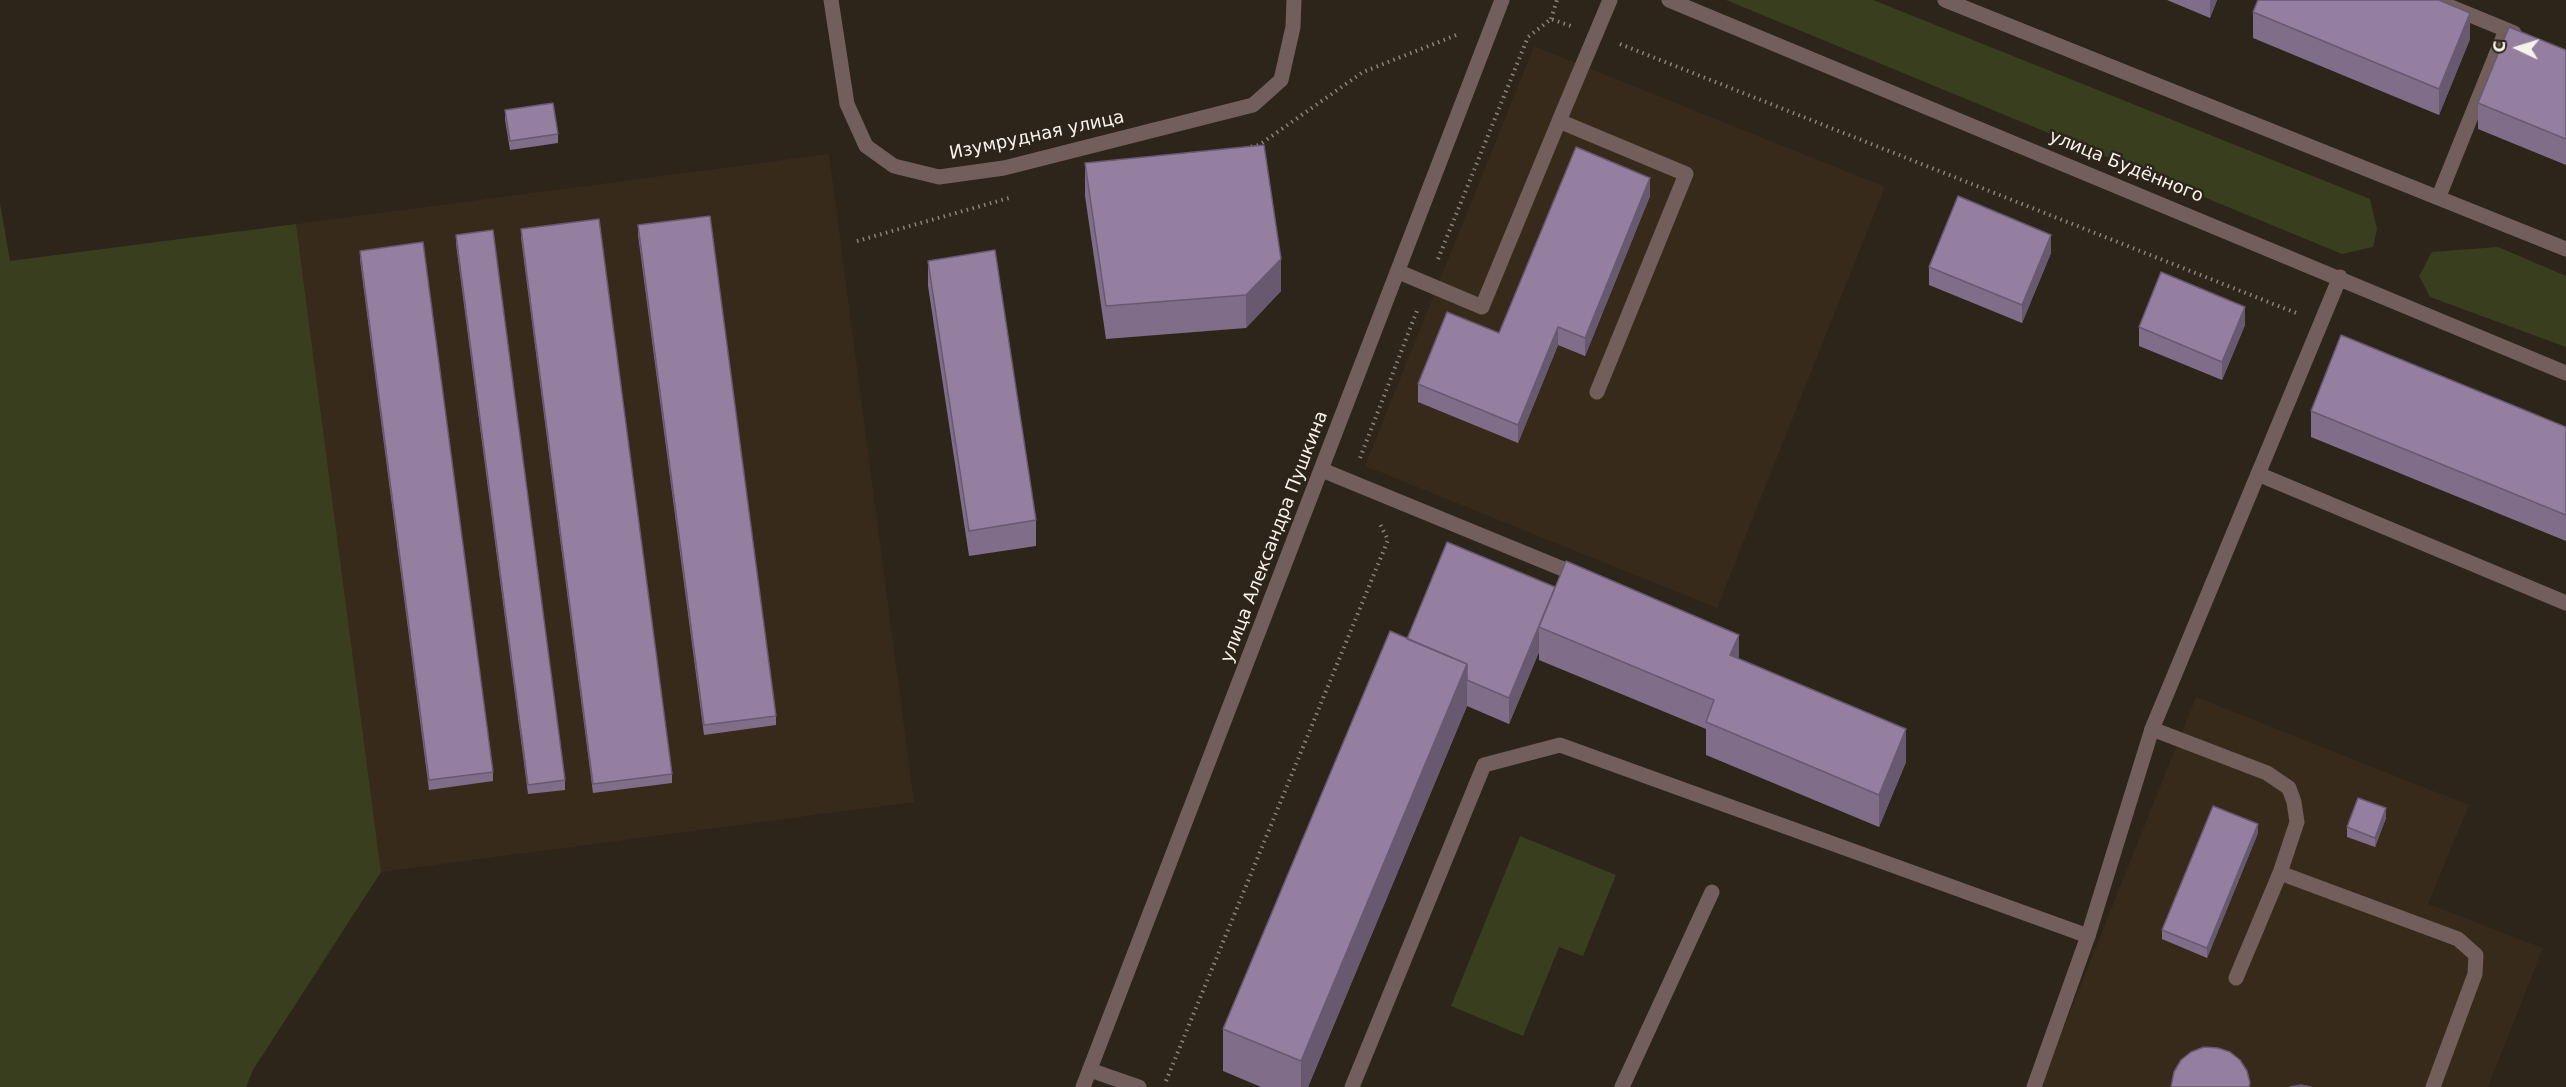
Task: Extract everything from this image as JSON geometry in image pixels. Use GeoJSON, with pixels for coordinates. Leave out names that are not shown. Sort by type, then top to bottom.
{"type":"FeatureCollection","features":[{"type":"Feature","properties":{"kind":"street","name":"Изумрудная улица"},"geometry":{"type":"LineString","coordinates":[[831,0],[847,104],[866,146],[894,166],[939,177],[1004,168],[1253,105],[1281,80],[1293,27],[1294,0]]}},
{"type":"Feature","properties":{"kind":"street","name":"улица Александра Пушкина"},"geometry":{"type":"LineString","coordinates":[[1083,1087],[1502,0]]}},
{"type":"Feature","properties":{"kind":"street"},"geometry":{"type":"LineString","coordinates":[[1399,272],[1482,307],[1610,0]]}},
{"type":"Feature","properties":{"kind":"street","name":"улица Будённого"},"geometry":{"type":"LineString","coordinates":[[1669,0],[2340,277],[2566,373]]}},
{"type":"Feature","properties":{"kind":"street"},"geometry":{"type":"LineString","coordinates":[[1945,0],[2439,196],[2566,249]]}},
{"type":"Feature","properties":{"kind":"street"},"geometry":{"type":"LineString","coordinates":[[2434,0],[2526,38]]}},
{"type":"Feature","properties":{"kind":"street"},"geometry":{"type":"LineString","coordinates":[[2439,196],[2506,30]]}},
{"type":"Feature","properties":{"kind":"street"},"geometry":{"type":"LineString","coordinates":[[1559,121],[1686,174],[1598,392]]}},
{"type":"Feature","properties":{"kind":"street"},"geometry":{"type":"LineString","coordinates":[[2034,1087],[2088,936],[2152,729],[2340,277]]}},
{"type":"Feature","properties":{"kind":"street"},"geometry":{"type":"LineString","coordinates":[[1322,470],[1580,576]]}},
{"type":"Feature","properties":{"kind":"street"},"geometry":{"type":"LineString","coordinates":[[2258,474],[2566,603]]}},
{"type":"Feature","properties":{"kind":"street"},"geometry":{"type":"LineString","coordinates":[[2152,729],[2267,773],[2289,788],[2294,802],[2297,822],[2280,873],[2236,978]]}},
{"type":"Feature","properties":{"kind":"street"},"geometry":{"type":"LineString","coordinates":[[1352,1087],[1484,765],[1560,746],[2088,936]]}},
{"type":"Feature","properties":{"kind":"street"},"geometry":{"type":"LineString","coordinates":[[2280,873],[2458,939],[2476,955],[2475,974],[2433,1087]]}},
{"type":"Feature","properties":{"kind":"street"},"geometry":{"type":"LineString","coordinates":[[1622,1087],[1712,892]]}},
{"type":"Feature","properties":{"kind":"street"},"geometry":{"type":"LineString","coordinates":[[1090,1070],[1139,1087]]}},
{"type":"Feature","properties":{"kind":"path"},"geometry":{"type":"LineString","coordinates":[[1551,19],[1557,0]]}},
{"type":"Feature","properties":{"kind":"shaded area"},"geometry":{"type":"Polygon","coordinates":[[[1534,46],[1885,187],[1717,608],[1365,466],[1534,46]]]}},
{"type":"Feature","properties":{"kind":"shaded area"},"geometry":{"type":"Polygon","coordinates":[[[829,154],[914,802],[381,872],[296,224],[829,154]]]}},
{"type":"Feature","properties":{"kind":"shaded area"},"geometry":{"type":"Polygon","coordinates":[[[2196,697],[2469,805],[2428,904],[2543,948],[2488,1087],[2040,1087],[2196,697]]]}},
{"type":"Feature","properties":{"kind":"green space"},"geometry":{"type":"Polygon","coordinates":[[[1726,0],[1873,0],[2370,199],[2377,229],[2373,247],[2342,254],[1726,0]]]}},
{"type":"Feature","properties":{"kind":"green space"},"geometry":{"type":"Polygon","coordinates":[[[0,203],[10,261],[296,224],[381,872],[253,1070],[246,1087],[0,1087],[0,203]]]}},
{"type":"Feature","properties":{"kind":"green space"},"geometry":{"type":"Polygon","coordinates":[[[2498,247],[2566,276],[2566,347],[2430,297],[2419,276],[2432,252],[2498,247]]]}},
{"type":"Feature","properties":{"kind":"green space"},"geometry":{"type":"Polygon","coordinates":[[[1520,836],[1616,875],[1583,956],[1559,947],[1523,1036],[1451,1006],[1520,836]]]}},
{"type":"Feature","properties":{"kind":"building"},"geometry":{"type":"Polygon","coordinates":[[[2258,0],[2439,0],[2470,13],[2439,89],[2253,12],[2258,0]]]}},
{"type":"Feature","properties":{"kind":"building"},"geometry":{"type":"Polygon","coordinates":[[[2509,27],[2566,50],[2566,139],[2478,103],[2509,27]]]}},
{"type":"Feature","properties":{"kind":"building"},"geometry":{"type":"Polygon","coordinates":[[[553,103],[558,134],[510,141],[505,110],[553,103]]]}},
{"type":"Feature","properties":{"kind":"building"},"geometry":{"type":"Polygon","coordinates":[[[1264,145],[1281,259],[1246,295],[1106,306],[1085,163],[1264,145]]]}},
{"type":"Feature","properties":{"kind":"building"},"geometry":{"type":"Polygon","coordinates":[[[1576,147],[1650,178],[1585,338],[1558,327],[1518,425],[1418,384],[1447,312],[1499,333],[1576,147]]]}},
{"type":"Feature","properties":{"kind":"building"},"geometry":{"type":"Polygon","coordinates":[[[1958,196],[2051,235],[2022,305],[1929,267],[1958,196]]]}},
{"type":"Feature","properties":{"kind":"building"},"geometry":{"type":"Polygon","coordinates":[[[710,216],[776,716],[704,725],[638,225],[710,216]]]}},
{"type":"Feature","properties":{"kind":"building"},"geometry":{"type":"Polygon","coordinates":[[[599,219],[672,774],[593,784],[521,229],[599,219]]]}},
{"type":"Feature","properties":{"kind":"building"},"geometry":{"type":"Polygon","coordinates":[[[493,230],[565,780],[528,785],[456,235],[493,230]]]}},
{"type":"Feature","properties":{"kind":"building"},"geometry":{"type":"Polygon","coordinates":[[[423,242],[493,772],[429,780],[360,251],[423,242]]]}},
{"type":"Feature","properties":{"kind":"building"},"geometry":{"type":"Polygon","coordinates":[[[995,250],[1036,520],[969,531],[928,261],[995,250]]]}},
{"type":"Feature","properties":{"kind":"building"},"geometry":{"type":"Polygon","coordinates":[[[2161,272],[2245,307],[2222,362],[2139,327],[2161,272]]]}},
{"type":"Feature","properties":{"kind":"building"},"geometry":{"type":"Polygon","coordinates":[[[2341,335],[2566,427],[2566,515],[2311,411],[2341,335]]]}},
{"type":"Feature","properties":{"kind":"building"},"geometry":{"type":"Polygon","coordinates":[[[1447,542],[1555,587],[1509,698],[1467,680],[1467,664],[1407,639],[1447,542]]]}},
{"type":"Feature","properties":{"kind":"building"},"geometry":{"type":"Polygon","coordinates":[[[1566,561],[1739,635],[1730,655],[1906,729],[1879,795],[1706,722],[1714,700],[1539,627],[1566,561]]]}},
{"type":"Feature","properties":{"kind":"building"},"geometry":{"type":"Polygon","coordinates":[[[1390,631],[1467,664],[1301,1061],[1223,1029],[1390,631]]]}},
{"type":"Feature","properties":{"kind":"building"},"geometry":{"type":"Polygon","coordinates":[[[2358,798],[2386,808],[2375,838],[2347,827],[2358,798]]]}},
{"type":"Feature","properties":{"kind":"building"},"geometry":{"type":"Polygon","coordinates":[[[2213,806],[2258,824],[2207,948],[2162,930],[2213,806]]]}},
{"type":"Feature","properties":{"kind":"building"},"geometry":{"type":"Polygon","coordinates":[[[2204,1047],[2230,1052],[2240,1060],[2247,1071],[2249,1087],[2171,1087],[2174,1072],[2181,1060],[2191,1052],[2204,1047]]]}}]}
